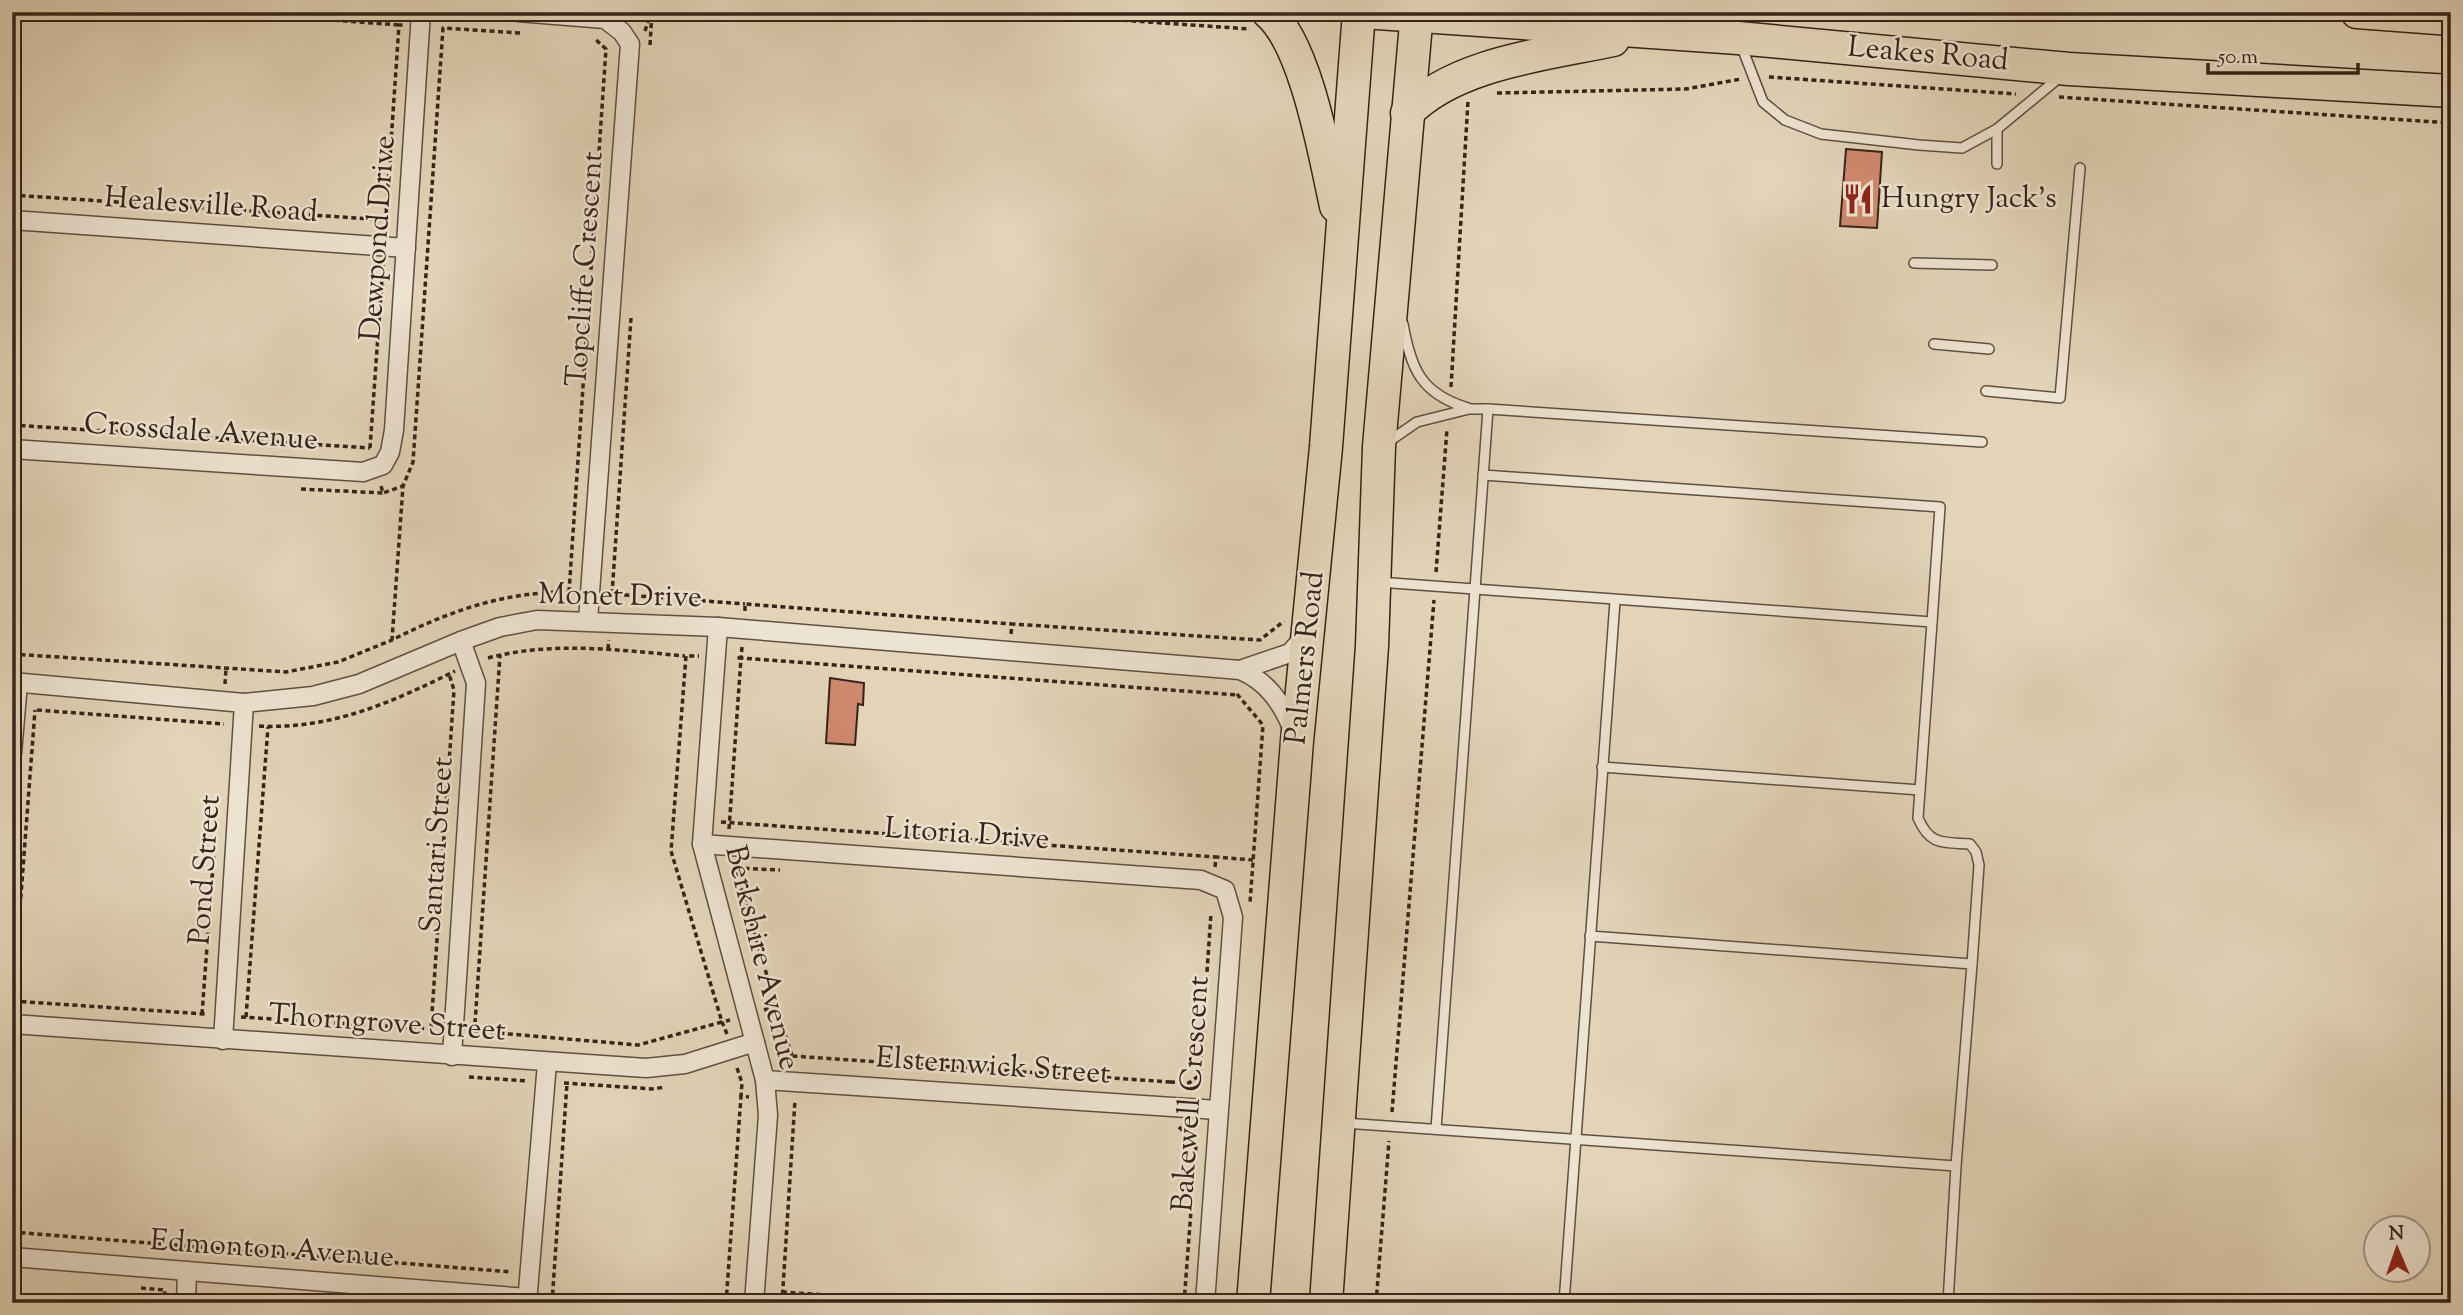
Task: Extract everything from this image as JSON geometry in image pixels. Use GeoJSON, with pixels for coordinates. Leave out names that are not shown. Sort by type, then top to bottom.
{"type":"FeatureCollection","features":[{"type":"Feature","properties":{"kind":"highway","name":"Leakes Road"},"geometry":{"type":"LineString","coordinates":[[1361,12],[1738,38],[2070,69],[2451,90]]}},
{"type":"Feature","properties":{"kind":"highway","name":"Palmers Road"},"geometry":{"type":"LineString","coordinates":[[1253,1303],[1297,741],[1302,615],[1343,238],[1361,12]]}},
{"type":"Feature","properties":{"kind":"highway"},"geometry":{"type":"LineString","coordinates":[[2357,12],[2451,19]]}},
{"type":"Feature","properties":{"kind":"highway","name":"Palmers Road"},"geometry":{"type":"LineString","coordinates":[[1326,1303],[1374,582],[1379,447],[1417,14]]}},
{"type":"Feature","properties":{"kind":"highway"},"geometry":{"type":"LineString","coordinates":[[1262,21],[1284,29],[1311,104],[1343,238]]}},
{"type":"Feature","properties":{"kind":"highway"},"geometry":{"type":"LineString","coordinates":[[1407,113],[1421,98],[1457,78],[1531,57],[1652,32]]}},
{"type":"Feature","properties":{"kind":"street","name":"Dewpond Drive"},"geometry":{"type":"LineString","coordinates":[[383,464],[390,452],[394,430],[421,12]]}},
{"type":"Feature","properties":{"kind":"street","name":"Topcliffe Crescent"},"geometry":{"type":"LineString","coordinates":[[518,12],[605,19],[622,32],[630,44],[588,620]]}},
{"type":"Feature","properties":{"kind":"street","name":"Healesville Road"},"geometry":{"type":"LineString","coordinates":[[12,220],[406,248]]}},
{"type":"Feature","properties":{"kind":"street","name":"Crossdale Avenue"},"geometry":{"type":"LineString","coordinates":[[12,449],[363,472],[383,464]]}},
{"type":"Feature","properties":{"kind":"street","name":"Monet Drive"},"geometry":{"type":"LineString","coordinates":[[15,682],[244,703],[313,696],[359,684],[461,640],[500,627],[537,620],[718,627],[1240,670],[1290,653],[1305,637],[1302,615]]}},
{"type":"Feature","properties":{"kind":"street","name":"Berkshire Avenue"},"geometry":{"type":"LineString","coordinates":[[718,627],[702,844],[765,1080],[768,1115],[754,1303]]}},
{"type":"Feature","properties":{"kind":"street","name":"Santari Street"},"geometry":{"type":"LineString","coordinates":[[452,1056],[476,683],[461,640]]}},
{"type":"Feature","properties":{"kind":"street"},"geometry":{"type":"LineString","coordinates":[[1240,670],[1256,678],[1276,697],[1297,741]]}},
{"type":"Feature","properties":{"kind":"street"},"geometry":{"type":"LineString","coordinates":[[12,753],[16,709],[15,682]]}},
{"type":"Feature","properties":{"kind":"street","name":"Pond Street"},"geometry":{"type":"LineString","coordinates":[[223,1040],[244,703]]}},
{"type":"Feature","properties":{"kind":"street","name":"Litoria Drive"},"geometry":{"type":"LineString","coordinates":[[702,844],[1201,880],[1225,890]]}},
{"type":"Feature","properties":{"kind":"street","name":"Bakewell Crescent"},"geometry":{"type":"LineString","coordinates":[[1205,1303],[1233,917],[1225,890]]}},
{"type":"Feature","properties":{"kind":"street","name":"Thorngrove Street"},"geometry":{"type":"LineString","coordinates":[[12,1024],[646,1068],[685,1064],[755,1042]]}},
{"type":"Feature","properties":{"kind":"street"},"geometry":{"type":"LineString","coordinates":[[527,1300],[547,1063]]}},
{"type":"Feature","properties":{"kind":"street","name":"Elsternwick Street"},"geometry":{"type":"LineString","coordinates":[[765,1080],[1218,1110]]}},
{"type":"Feature","properties":{"kind":"street","name":"Edmonton Avenue"},"geometry":{"type":"LineString","coordinates":[[12,1257],[527,1300]]}},
{"type":"Feature","properties":{"kind":"street"},"geometry":{"type":"LineString","coordinates":[[186,1303],[187,1271]]}},
{"type":"Feature","properties":{"kind":"lane"},"geometry":{"type":"LineString","coordinates":[[1738,38],[1763,102],[1786,120],[1821,134],[1962,148],[1997,129],[2070,69]]}},
{"type":"Feature","properties":{"kind":"lane"},"geometry":{"type":"LineString","coordinates":[[1997,129],[1997,164]]}},
{"type":"Feature","properties":{"kind":"lane"},"geometry":{"type":"LineString","coordinates":[[1986,391],[2060,398],[2080,169]]}},
{"type":"Feature","properties":{"kind":"lane"},"geometry":{"type":"LineString","coordinates":[[1914,263],[1992,265]]}},
{"type":"Feature","properties":{"kind":"lane"},"geometry":{"type":"LineString","coordinates":[[1394,276],[1412,365],[1438,397],[1469,409]]}},
{"type":"Feature","properties":{"kind":"lane"},"geometry":{"type":"LineString","coordinates":[[1934,344],[1989,349]]}},
{"type":"Feature","properties":{"kind":"lane"},"geometry":{"type":"LineString","coordinates":[[1379,447],[1417,422],[1469,409],[1982,442]]}},
{"type":"Feature","properties":{"kind":"lane"},"geometry":{"type":"LineString","coordinates":[[1436,1129],[1488,409]]}},
{"type":"Feature","properties":{"kind":"lane"},"geometry":{"type":"LineString","coordinates":[[1483,475],[1940,507],[1918,818],[1925,835],[1937,841],[1970,844],[1976,852],[1979,865],[1948,1303]]}},
{"type":"Feature","properties":{"kind":"lane"},"geometry":{"type":"LineString","coordinates":[[1374,582],[1932,622]]}},
{"type":"Feature","properties":{"kind":"lane"},"geometry":{"type":"LineString","coordinates":[[1564,1303],[1615,601]]}},
{"type":"Feature","properties":{"kind":"lane"},"geometry":{"type":"LineString","coordinates":[[1602,767],[1920,790]]}},
{"type":"Feature","properties":{"kind":"lane"},"geometry":{"type":"LineString","coordinates":[[1590,936],[1972,964]]}},
{"type":"Feature","properties":{"kind":"lane"},"geometry":{"type":"LineString","coordinates":[[1339,1122],[1956,1166]]}},
{"type":"Feature","properties":{"kind":"path"},"geometry":{"type":"LineString","coordinates":[[224,12],[399,25]]}},
{"type":"Feature","properties":{"kind":"path"},"geometry":{"type":"LineString","coordinates":[[1004,12],[1262,21]]}},
{"type":"Feature","properties":{"kind":"path"},"geometry":{"type":"LineString","coordinates":[[392,640],[403,486],[413,462],[443,28],[526,33]]}},
{"type":"Feature","properties":{"kind":"path"},"geometry":{"type":"LineString","coordinates":[[12,654],[286,672],[338,662],[460,608],[510,596],[569,592],[606,48],[596,38],[582,37]]}},
{"type":"Feature","properties":{"kind":"path"},"geometry":{"type":"LineString","coordinates":[[1496,93],[1686,89],[1755,76],[2451,122]]}},
{"type":"Feature","properties":{"kind":"path"},"geometry":{"type":"LineString","coordinates":[[1450,403],[1469,94]]}},
{"type":"Feature","properties":{"kind":"path"},"geometry":{"type":"LineString","coordinates":[[12,195],[386,220]]}},
{"type":"Feature","properties":{"kind":"path"},"geometry":{"type":"LineString","coordinates":[[1376,1303],[1448,415]]}},
{"type":"Feature","properties":{"kind":"path"},"geometry":{"type":"LineString","coordinates":[[612,594],[1260,640],[1302,615]]}},
{"type":"Feature","properties":{"kind":"path"},"geometry":{"type":"LineString","coordinates":[[746,604],[741,659],[1237,695]]}},
{"type":"Feature","properties":{"kind":"path"},"geometry":{"type":"LineString","coordinates":[[1008,678],[1012,624]]}},
{"type":"Feature","properties":{"kind":"path"},"geometry":{"type":"LineString","coordinates":[[470,663],[524,650],[597,648],[686,656]]}},
{"type":"Feature","properties":{"kind":"path"},"geometry":{"type":"LineString","coordinates":[[499,655],[474,1032],[638,1045],[722,1022]]}},
{"type":"Feature","properties":{"kind":"path"},"geometry":{"type":"LineString","coordinates":[[13,1008],[37,710],[16,709]]}},
{"type":"Feature","properties":{"kind":"path"},"geometry":{"type":"LineString","coordinates":[[246,1017],[268,727]]}},
{"type":"Feature","properties":{"kind":"path"},"geometry":{"type":"LineString","coordinates":[[674,818],[1216,857]]}},
{"type":"Feature","properties":{"kind":"path"},"geometry":{"type":"LineString","coordinates":[[12,930],[19,931]]}},
{"type":"Feature","properties":{"kind":"path"},"geometry":{"type":"LineString","coordinates":[[796,1100],[792,1056],[1170,1082]]}},
{"type":"Feature","properties":{"kind":"path"},"geometry":{"type":"LineString","coordinates":[[552,1303],[567,1083]]}},
{"type":"Feature","properties":{"kind":"path"},"geometry":{"type":"LineString","coordinates":[[12,1232],[512,1272]]}},
{"type":"Feature","properties":{"kind":"path"},"geometry":{"type":"LineString","coordinates":[[137,1288],[165,1290],[164,1303]]}},
{"type":"Feature","properties":{"kind":"path"},"geometry":{"type":"LineString","coordinates":[[782,1292],[942,1303]]}},
{"type":"Feature","properties":{"kind":"path"},"geometry":{"type":"LineString","coordinates":[[209,1293],[209,1303]]}},
{"type":"Feature","properties":{"kind":"building"},"geometry":{"type":"Polygon","coordinates":[[[1846,149],[1882,152],[1877,228],[1840,226],[1846,149]]]}},
{"type":"Feature","properties":{"kind":"building"},"geometry":{"type":"Polygon","coordinates":[[[830,678],[864,683],[863,705],[858,704],[855,745],[826,743],[830,678]]]}},
{"type":"Feature","properties":{"kind":"place","name":"Hungry Jack's"},"geometry":{"type":"Point","coordinates":[1858,199]}}]}
